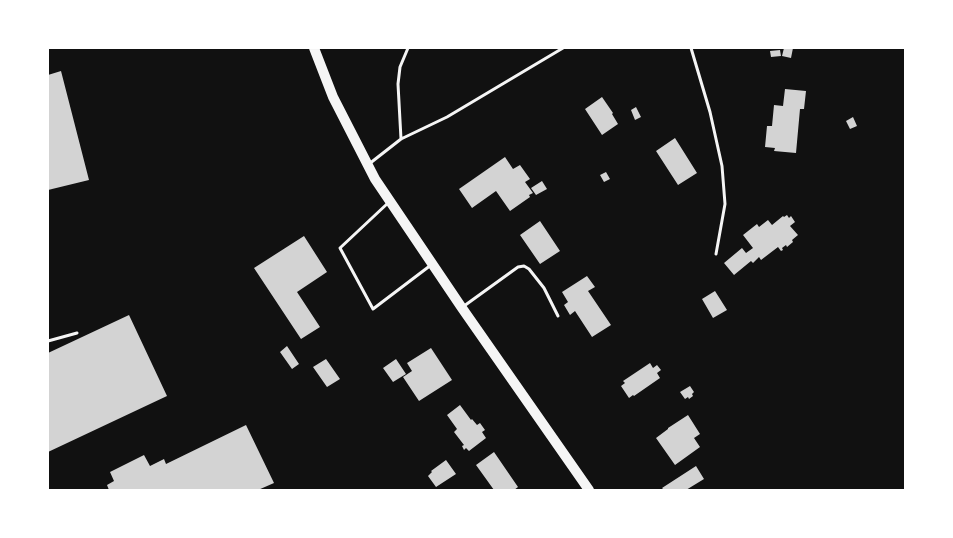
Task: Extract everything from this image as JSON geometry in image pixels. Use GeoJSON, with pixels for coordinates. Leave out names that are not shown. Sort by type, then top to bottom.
{"type":"FeatureCollection","features":[{"type":"Feature","properties":{"kind":"main road"},"geometry":{"type":"LineString","coordinates":[[314,48],[333,96],[375,179],[589,490]]}},
{"type":"Feature","properties":{"kind":"lane"},"geometry":{"type":"LineString","coordinates":[[401,139],[398,84],[400,67],[408,48]]}},
{"type":"Feature","properties":{"kind":"lane"},"geometry":{"type":"LineString","coordinates":[[368,165],[401,139],[447,117],[563,48]]}},
{"type":"Feature","properties":{"kind":"lane"},"geometry":{"type":"LineString","coordinates":[[691,48],[714,127],[722,166],[725,204],[716,254]]}},
{"type":"Feature","properties":{"kind":"lane"},"geometry":{"type":"LineString","coordinates":[[390,200],[340,248],[373,310],[432,264]]}},
{"type":"Feature","properties":{"kind":"lane"},"geometry":{"type":"LineString","coordinates":[[462,308],[518,267],[524,266],[530,269],[544,288],[558,316]]}},
{"type":"Feature","properties":{"kind":"lane"},"geometry":{"type":"LineString","coordinates":[[48,341],[77,333]]}},
{"type":"Feature","properties":{"kind":"building"},"geometry":{"type":"Polygon","coordinates":[[[784,48],[793,48],[791,58],[782,56],[784,48]]]}},
{"type":"Feature","properties":{"kind":"building"},"geometry":{"type":"Polygon","coordinates":[[[780,50],[781,56],[771,57],[770,51],[780,50]]]}},
{"type":"Feature","properties":{"kind":"building"},"geometry":{"type":"Polygon","coordinates":[[[61,71],[89,180],[48,190],[48,75],[61,71]]]}},
{"type":"Feature","properties":{"kind":"building"},"geometry":{"type":"Polygon","coordinates":[[[785,89],[806,91],[804,109],[800,109],[796,153],[774,151],[775,148],[765,147],[767,126],[772,126],[774,105],[783,106],[785,89]]]}},
{"type":"Feature","properties":{"kind":"building"},"geometry":{"type":"Polygon","coordinates":[[[602,97],[618,124],[602,135],[585,109],[602,97]]]}},
{"type":"Feature","properties":{"kind":"building"},"geometry":{"type":"Polygon","coordinates":[[[636,107],[641,117],[635,120],[631,110],[636,107]]]}},
{"type":"Feature","properties":{"kind":"building"},"geometry":{"type":"Polygon","coordinates":[[[853,117],[857,126],[850,129],[846,121],[853,117]]]}},
{"type":"Feature","properties":{"kind":"building"},"geometry":{"type":"Polygon","coordinates":[[[675,138],[697,173],[678,185],[656,151],[675,138]]]}},
{"type":"Feature","properties":{"kind":"building"},"geometry":{"type":"Polygon","coordinates":[[[505,157],[513,169],[520,165],[530,179],[525,182],[533,193],[510,211],[496,191],[472,208],[459,189],[505,157]]]}},
{"type":"Feature","properties":{"kind":"building"},"geometry":{"type":"Polygon","coordinates":[[[606,172],[610,179],[604,182],[600,175],[606,172]]]}},
{"type":"Feature","properties":{"kind":"building"},"geometry":{"type":"Polygon","coordinates":[[[542,181],[547,189],[536,195],[531,188],[542,181]]]}},
{"type":"Feature","properties":{"kind":"building"},"geometry":{"type":"Polygon","coordinates":[[[787,215],[789,218],[791,216],[795,222],[790,226],[798,235],[792,240],[793,242],[787,247],[786,245],[782,248],[783,250],[781,251],[778,247],[761,260],[759,257],[753,263],[751,261],[734,275],[724,263],[742,248],[746,253],[753,248],[743,235],[757,224],[759,227],[768,220],[772,225],[787,215]]]}},
{"type":"Feature","properties":{"kind":"building"},"geometry":{"type":"Polygon","coordinates":[[[540,221],[560,251],[540,264],[520,235],[540,221]]]}},
{"type":"Feature","properties":{"kind":"building"},"geometry":{"type":"Polygon","coordinates":[[[304,236],[327,272],[297,292],[320,327],[301,339],[254,268],[304,236]]]}},
{"type":"Feature","properties":{"kind":"building"},"geometry":{"type":"Polygon","coordinates":[[[587,276],[595,287],[588,291],[611,325],[592,337],[575,311],[570,315],[564,305],[568,302],[562,292],[587,276]]]}},
{"type":"Feature","properties":{"kind":"building"},"geometry":{"type":"Polygon","coordinates":[[[715,291],[727,310],[713,318],[702,299],[715,291]]]}},
{"type":"Feature","properties":{"kind":"building"},"geometry":{"type":"Polygon","coordinates":[[[129,315],[167,396],[48,452],[48,353],[129,315]]]}},
{"type":"Feature","properties":{"kind":"building"},"geometry":{"type":"Polygon","coordinates":[[[287,346],[299,364],[292,369],[280,352],[287,346]]]}},
{"type":"Feature","properties":{"kind":"building"},"geometry":{"type":"Polygon","coordinates":[[[431,348],[452,380],[419,401],[403,377],[412,371],[407,363],[431,348]]]}},
{"type":"Feature","properties":{"kind":"building"},"geometry":{"type":"Polygon","coordinates":[[[326,359],[340,379],[327,387],[313,367],[326,359]]]}},
{"type":"Feature","properties":{"kind":"building"},"geometry":{"type":"Polygon","coordinates":[[[396,359],[406,374],[393,382],[383,368],[396,359]]]}},
{"type":"Feature","properties":{"kind":"building"},"geometry":{"type":"Polygon","coordinates":[[[650,363],[653,368],[657,365],[661,370],[657,373],[660,378],[629,398],[621,386],[625,383],[623,381],[650,363]]]}},
{"type":"Feature","properties":{"kind":"building"},"geometry":{"type":"Polygon","coordinates":[[[690,386],[694,392],[693,396],[685,399],[680,392],[690,386]]]}},
{"type":"Feature","properties":{"kind":"building"},"geometry":{"type":"Polygon","coordinates":[[[460,405],[471,420],[477,425],[480,423],[485,430],[482,432],[486,438],[469,451],[466,448],[464,450],[462,446],[464,445],[454,432],[457,429],[447,415],[460,405]]]}},
{"type":"Feature","properties":{"kind":"building"},"geometry":{"type":"Polygon","coordinates":[[[688,415],[700,434],[694,438],[700,447],[675,465],[656,438],[688,415]]]}},
{"type":"Feature","properties":{"kind":"building"},"geometry":{"type":"Polygon","coordinates":[[[246,425],[274,483],[258,490],[109,490],[107,485],[114,481],[110,472],[144,455],[150,466],[164,459],[166,464],[246,425]]]}},
{"type":"Feature","properties":{"kind":"building"},"geometry":{"type":"Polygon","coordinates":[[[494,452],[518,487],[514,490],[494,490],[476,465],[494,452]]]}},
{"type":"Feature","properties":{"kind":"building"},"geometry":{"type":"Polygon","coordinates":[[[446,460],[456,474],[436,487],[428,476],[431,471],[446,460]]]}},
{"type":"Feature","properties":{"kind":"building"},"geometry":{"type":"Polygon","coordinates":[[[696,466],[704,479],[686,490],[664,490],[662,488],[696,466]]]}}]}
